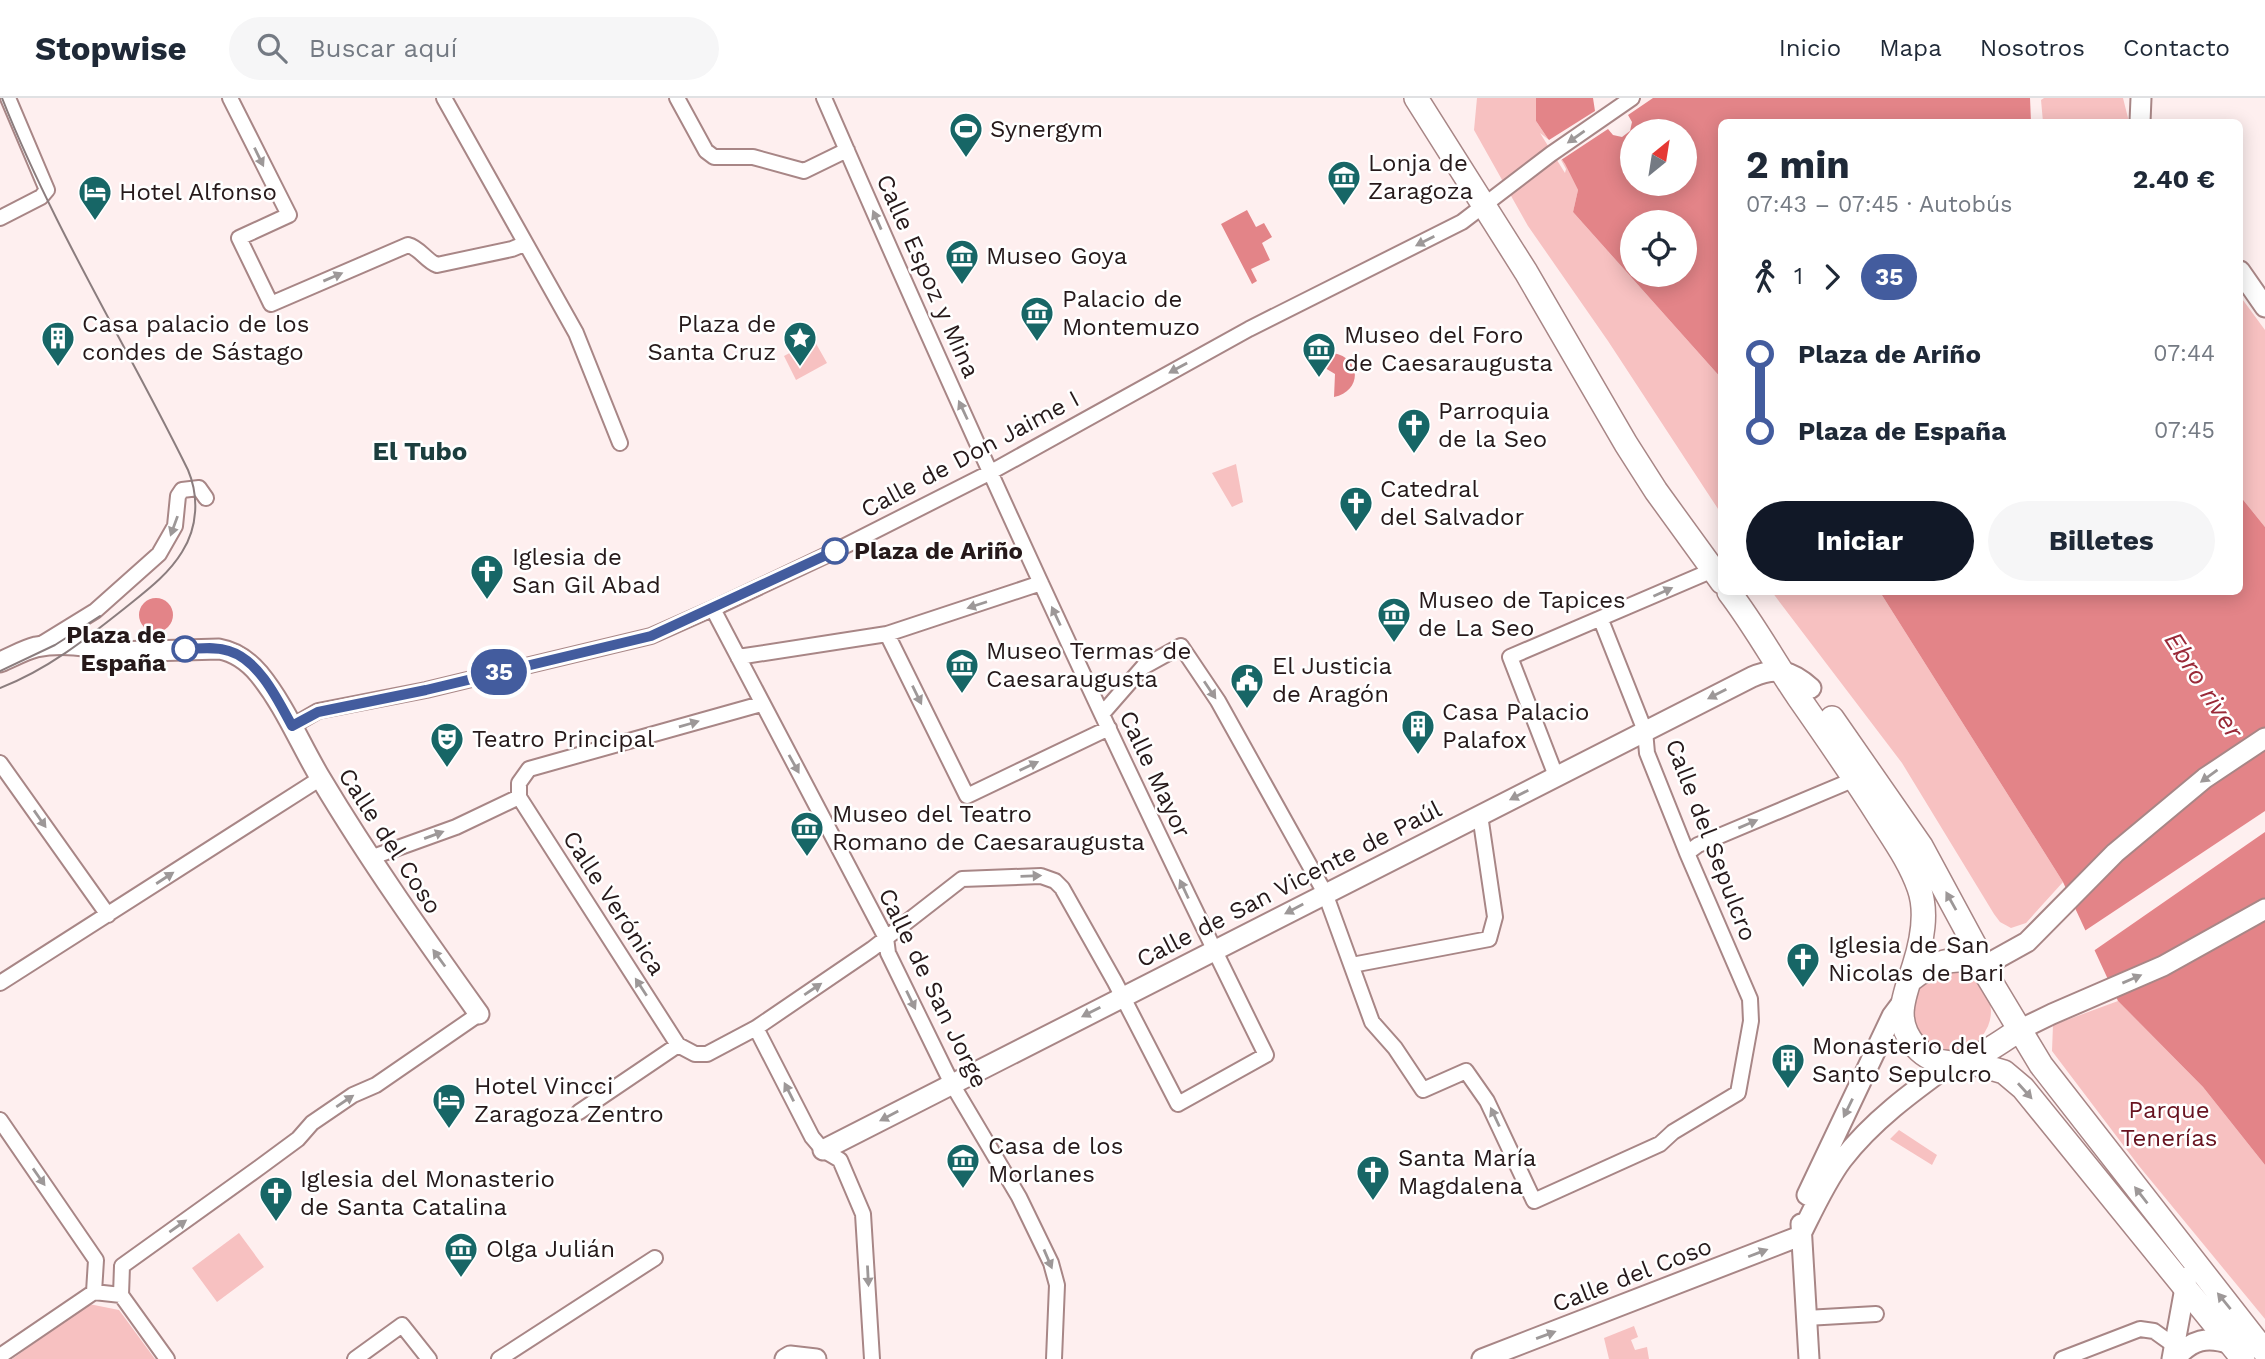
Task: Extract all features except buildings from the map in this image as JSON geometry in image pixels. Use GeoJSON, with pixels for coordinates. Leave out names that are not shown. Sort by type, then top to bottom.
{"type":"FeatureCollection","features":[{"type":"Feature","properties":{"kind":"main road"},"geometry":{"type":"LineString","coordinates":[[1416,98],[1527,272],[1626,444],[1656,491],[1718,576]]}},
{"type":"Feature","properties":{"kind":"main road"},"geometry":{"type":"LineString","coordinates":[[1731,595],[1755,626],[1799,672],[1921,846],[1963,921],[1975,946],[1980,965],[2041,1065],[2265,1352]]}},
{"type":"Feature","properties":{"kind":"main road"},"geometry":{"type":"LineString","coordinates":[[1755,626],[1780,670],[1902,853],[1921,895],[1923,928],[1901,1004],[1907,1035],[1917,1048],[1929,1056],[2004,1072],[2024,1088],[2237,1352]]}},
{"type":"Feature","properties":{"kind":"main road"},"geometry":{"type":"LineString","coordinates":[[1909,981],[1925,969],[1948,961],[1980,965]]}},
{"type":"Feature","properties":{"kind":"main road"},"geometry":{"type":"LineString","coordinates":[[1959,1062],[1984,1053],[2019,1030]]}},
{"type":"Feature","properties":{"kind":"street"},"geometry":{"type":"LineString","coordinates":[[0,218],[36,200],[47,190],[8,98]]}},
{"type":"Feature","properties":{"kind":"street"},"geometry":{"type":"LineString","coordinates":[[230,98],[289,215],[239,238],[271,304],[408,245],[430,262],[442,265],[524,244]]}},
{"type":"Feature","properties":{"kind":"street"},"geometry":{"type":"LineString","coordinates":[[444,98],[576,333],[620,443]]}},
{"type":"Feature","properties":{"kind":"street"},"geometry":{"type":"LineString","coordinates":[[677,98],[706,151],[717,157],[753,157],[803,171],[847,150]]}},
{"type":"Feature","properties":{"kind":"street","name":"Calle Espoz y Mina"},"geometry":{"type":"LineString","coordinates":[[824,98],[992,472]]}},
{"type":"Feature","properties":{"kind":"street","name":"Calle de Don Jaime I"},"geometry":{"type":"LineString","coordinates":[[292,726],[318,712],[426,690],[651,636],[713,609],[992,472],[1249,329],[1462,222],[1551,154],[1632,98]]}},
{"type":"Feature","properties":{"kind":"street"},"geometry":{"type":"LineString","coordinates":[[2140,119],[2141,99]]}},
{"type":"Feature","properties":{"kind":"street"},"geometry":{"type":"LineString","coordinates":[[2243,275],[2265,307]]}},
{"type":"Feature","properties":{"kind":"street","name":"Calle Mayor"},"geometry":{"type":"LineString","coordinates":[[992,472],[1102,715],[1213,951],[1266,1055],[1178,1104],[1122,996]]}},
{"type":"Feature","properties":{"kind":"street"},"geometry":{"type":"LineString","coordinates":[[0,662],[37,647],[95,611],[159,554],[175,526],[178,496],[182,491],[199,488],[206,498]]}},
{"type":"Feature","properties":{"kind":"street"},"geometry":{"type":"LineString","coordinates":[[1556,776],[1510,657],[1718,576]]}},
{"type":"Feature","properties":{"kind":"street"},"geometry":{"type":"LineString","coordinates":[[738,657],[887,634],[1041,583]]}},
{"type":"Feature","properties":{"kind":"street","name":"Calle de San Jorge"},"geometry":{"type":"LineString","coordinates":[[713,609],[886,938],[888,953],[952,1083],[1020,1197],[1051,1263],[1057,1285],[1054,1359]]}},
{"type":"Feature","properties":{"kind":"street","name":"Calle del Sepulcro"},"geometry":{"type":"LineString","coordinates":[[1352,965],[1372,1022],[1395,1048],[1423,1090],[1466,1071],[1488,1101],[1534,1201],[1666,1140],[1673,1132],[1738,1093],[1751,1021],[1750,999],[1647,753],[1645,731],[1601,620]]}},
{"type":"Feature","properties":{"kind":"street"},"geometry":{"type":"LineString","coordinates":[[887,634],[967,796],[1109,728]]}},
{"type":"Feature","properties":{"kind":"street","name":"Calle del Coso"},"geometry":{"type":"LineString","coordinates":[[37,647],[86,646],[114,652],[228,650],[248,662],[270,688],[321,778],[397,901],[479,1014]]}},
{"type":"Feature","properties":{"kind":"street"},"geometry":{"type":"LineString","coordinates":[[1102,715],[1143,667],[1181,646],[1218,701],[1325,893],[1352,965],[1489,939],[1495,917],[1480,815]]}},
{"type":"Feature","properties":{"kind":"street"},"geometry":{"type":"LineString","coordinates":[[1780,670],[1795,676],[1811,688]]}},
{"type":"Feature","properties":{"kind":"street","name":"Calle de San Vicente de Paúl"},"geometry":{"type":"LineString","coordinates":[[823,1150],[1752,677],[1780,670]]}},
{"type":"Feature","properties":{"kind":"street"},"geometry":{"type":"LineString","coordinates":[[370,858],[456,827],[519,790],[529,769],[761,704]]}},
{"type":"Feature","properties":{"kind":"street"},"geometry":{"type":"LineString","coordinates":[[1980,965],[2027,942],[2123,845],[2205,778],[2265,738]]}},
{"type":"Feature","properties":{"kind":"street"},"geometry":{"type":"LineString","coordinates":[[0,763],[108,915]]}},
{"type":"Feature","properties":{"kind":"street"},"geometry":{"type":"LineString","coordinates":[[0,983],[321,778]]}},
{"type":"Feature","properties":{"kind":"street"},"geometry":{"type":"LineString","coordinates":[[1687,853],[1698,845],[1855,779]]}},
{"type":"Feature","properties":{"kind":"street","name":"Calle Verónica"},"geometry":{"type":"LineString","coordinates":[[519,790],[678,1045]]}},
{"type":"Feature","properties":{"kind":"street"},"geometry":{"type":"LineString","coordinates":[[579,1112],[678,1045],[695,1054],[707,1054],[756,1028],[886,938],[962,879],[1041,876],[1055,881],[1062,888],[1122,996]]}},
{"type":"Feature","properties":{"kind":"street"},"geometry":{"type":"LineString","coordinates":[[2019,1030],[2163,966],[2265,909]]}},
{"type":"Feature","properties":{"kind":"street"},"geometry":{"type":"LineString","coordinates":[[1809,1359],[1801,1219],[1808,1193],[1892,1016],[1901,1004]]}},
{"type":"Feature","properties":{"kind":"street"},"geometry":{"type":"LineString","coordinates":[[96,1260],[122,1266],[298,1139],[312,1123],[343,1102],[376,1085],[479,1014]]}},
{"type":"Feature","properties":{"kind":"street"},"geometry":{"type":"LineString","coordinates":[[756,1028],[811,1137],[823,1150],[840,1160],[865,1222],[872,1354]]}},
{"type":"Feature","properties":{"kind":"street"},"geometry":{"type":"LineString","coordinates":[[1800,1236],[1832,1174],[1855,1144],[1891,1110],[1959,1062]]}},
{"type":"Feature","properties":{"kind":"street"},"geometry":{"type":"LineString","coordinates":[[0,1120],[96,1260],[94,1292]]}},
{"type":"Feature","properties":{"kind":"street","name":"Calle del Coso"},"geometry":{"type":"LineString","coordinates":[[1482,1359],[1800,1236]]}},
{"type":"Feature","properties":{"kind":"street"},"geometry":{"type":"LineString","coordinates":[[2174,1355],[2186,1289],[2183,1250]]}},
{"type":"Feature","properties":{"kind":"street"},"geometry":{"type":"LineString","coordinates":[[499,1359],[655,1258]]}},
{"type":"Feature","properties":{"kind":"street"},"geometry":{"type":"LineString","coordinates":[[122,1266],[121,1295],[167,1359]]}},
{"type":"Feature","properties":{"kind":"street"},"geometry":{"type":"LineString","coordinates":[[0,1356],[94,1292],[121,1295]]}},
{"type":"Feature","properties":{"kind":"street"},"geometry":{"type":"LineString","coordinates":[[1806,1318],[1876,1314]]}},
{"type":"Feature","properties":{"kind":"street"},"geometry":{"type":"LineString","coordinates":[[355,1359],[402,1325],[429,1359]]}},
{"type":"Feature","properties":{"kind":"street"},"geometry":{"type":"LineString","coordinates":[[2062,1359],[2140,1329],[2154,1331],[2174,1355]]}},
{"type":"Feature","properties":{"kind":"street"},"geometry":{"type":"LineString","coordinates":[[2174,1355],[2198,1340],[2215,1339],[2237,1352]]}},
{"type":"Feature","properties":{"kind":"street"},"geometry":{"type":"LineString","coordinates":[[787,1357],[816,1359]]}},
{"type":"Feature","properties":{"kind":"green space"},"geometry":{"type":"Polygon","coordinates":[[[1477,98],[1536,98],[1536,121],[1565,164],[1578,190],[1573,212],[1620,265],[1620,287],[1640,287],[1718,375],[1718,509],[1608,341],[1528,226],[1474,130],[1477,98]]]}},
{"type":"Feature","properties":{"kind":"green space"},"geometry":{"type":"Polygon","coordinates":[[[2123,98],[2128,119],[2043,119],[2041,100],[2123,98]]]}},
{"type":"Feature","properties":{"kind":"green space"},"geometry":{"type":"Polygon","coordinates":[[[2243,300],[2265,330],[2265,527],[2243,500],[2243,300]]]}},
{"type":"Feature","properties":{"kind":"green space"},"geometry":{"type":"Polygon","coordinates":[[[814,340],[827,363],[796,380],[784,356],[814,340]]]}},
{"type":"Feature","properties":{"kind":"green space"},"geometry":{"type":"Polygon","coordinates":[[[1236,464],[1243,502],[1232,507],[1212,473],[1236,464]]]}},
{"type":"Feature","properties":{"kind":"green space"},"geometry":{"type":"Polygon","coordinates":[[[1774,595],[1882,595],[2063,882],[2026,923],[2011,928],[2000,922],[1902,763],[1774,595]]]}},
{"type":"Feature","properties":{"kind":"green space"},"geometry":{"type":"Polygon","coordinates":[[[1943,971],[1959,971],[1980,982],[1991,1003],[1991,1019],[1980,1040],[1959,1051],[1943,1051],[1929,1045],[1917,1033],[1911,1019],[1911,1003],[1917,989],[1929,977],[1943,971]]]}},
{"type":"Feature","properties":{"kind":"green space","name":"Parque Tenerías"},"geometry":{"type":"Polygon","coordinates":[[[2118,1001],[2203,1087],[2265,1165],[2265,1319],[2139,1166],[2052,1051],[2053,1025],[2118,1001]]]}},
{"type":"Feature","properties":{"kind":"green space"},"geometry":{"type":"Polygon","coordinates":[[[1899,1130],[1937,1155],[1932,1165],[1890,1139],[1899,1130]]]}},
{"type":"Feature","properties":{"kind":"green space"},"geometry":{"type":"Polygon","coordinates":[[[239,1233],[264,1267],[217,1302],[192,1268],[239,1233]]]}},
{"type":"Feature","properties":{"kind":"green space"},"geometry":{"type":"Polygon","coordinates":[[[89,1304],[119,1310],[155,1359],[12,1359],[89,1304]]]}},
{"type":"Feature","properties":{"kind":"green space"},"geometry":{"type":"Polygon","coordinates":[[[1634,1326],[1638,1337],[1631,1340],[1635,1350],[1647,1347],[1649,1359],[1609,1359],[1604,1338],[1634,1326]]]}},
{"type":"Feature","properties":{"kind":"water"},"geometry":{"type":"Polygon","coordinates":[[[1536,98],[2030,98],[2031,119],[1718,119],[1718,375],[1640,287],[1697,287],[1697,210],[1620,210],[1620,265],[1573,212],[1578,190],[1565,164],[1536,121],[1536,98]]]}},
{"type":"Feature","properties":{"kind":"water"},"geometry":{"type":"Polygon","coordinates":[[[1247,210],[1256,227],[1264,223],[1272,237],[1262,243],[1270,260],[1251,269],[1257,281],[1252,284],[1221,224],[1247,210]]]}},
{"type":"Feature","properties":{"kind":"water"},"geometry":{"type":"Polygon","coordinates":[[[1333,353],[1349,361],[1355,375],[1350,388],[1334,397],[1335,374],[1315,362],[1326,354],[1333,353]]]}},
{"type":"Feature","properties":{"kind":"water","name":"Ebro river"},"geometry":{"type":"Polygon","coordinates":[[[2243,500],[2265,527],[2265,1165],[2203,1087],[2118,1001],[2063,882],[1882,595],[2243,595],[2243,500]]]}},
{"type":"Feature","properties":{"kind":"water"},"geometry":{"type":"Polygon","coordinates":[[[156,598],[168,603],[173,615],[168,627],[156,632],[144,627],[139,615],[144,603],[156,598]]]}},
{"type":"Feature","properties":{"kind":"pier"},"geometry":{"type":"Polygon","coordinates":[[[1593,98],[1653,98],[1628,115],[1630,119],[1620,119],[1620,137],[1613,135],[1608,129],[1561,160],[1566,169],[1565,173],[1540,133],[1549,140],[1595,111],[1593,98]]]}},
{"type":"Feature","properties":{"kind":"pier"},"geometry":{"type":"Polygon","coordinates":[[[2265,811],[2265,832],[2092,952],[2083,932],[2265,811]]]}},
{"type":"Feature","properties":{"kind":"tram line"},"geometry":{"type":"LineString","coordinates":[[0,688],[66,653],[156,582],[170,568],[187,542],[195,511],[194,490],[188,470],[67,240],[2,98]]}},
{"type":"Feature","properties":{"kind":"tram line"},"geometry":{"type":"LineString","coordinates":[[0,671],[55,645],[100,616]]}},
{"type":"Feature","properties":{"kind":"bus line","name":"35"},"geometry":{"type":"LineString","coordinates":[[185,649],[228,650],[248,662],[270,688],[292,726],[318,712],[426,690],[651,636],[835,551]]}},
{"type":"Feature","properties":{"kind":"place","name":"Synergym"},"geometry":{"type":"Point","coordinates":[966,159]}},
{"type":"Feature","properties":{"kind":"place","name":"Lonja de Zaragoza"},"geometry":{"type":"Point","coordinates":[1344,207]}},
{"type":"Feature","properties":{"kind":"place","name":"Hotel Alfonso"},"geometry":{"type":"Point","coordinates":[95,222]}},
{"type":"Feature","properties":{"kind":"place","name":"Museo Goya"},"geometry":{"type":"Point","coordinates":[962,286]}},
{"type":"Feature","properties":{"kind":"place","name":"Palacio de Montemuzo"},"geometry":{"type":"Point","coordinates":[1037,343]}},
{"type":"Feature","properties":{"kind":"place","name":"Casa palacio de los condes de Sástago"},"geometry":{"type":"Point","coordinates":[58,368]}},
{"type":"Feature","properties":{"kind":"place","name":"Plaza de Santa Cruz"},"geometry":{"type":"Point","coordinates":[800,368]}},
{"type":"Feature","properties":{"kind":"place","name":"Museo del Foro de Caesaraugusta"},"geometry":{"type":"Point","coordinates":[1319,379]}},
{"type":"Feature","properties":{"kind":"place","name":"Parroquia de la Seo"},"geometry":{"type":"Point","coordinates":[1414,455]}},
{"type":"Feature","properties":{"kind":"place","name":"Catedral del Salvador"},"geometry":{"type":"Point","coordinates":[1356,533]}},
{"type":"Feature","properties":{"kind":"place","name":"Plaza de Ariño"},"geometry":{"type":"Point","coordinates":[835,551]}},
{"type":"Feature","properties":{"kind":"place","name":"Iglesia de San Gil Abad"},"geometry":{"type":"Point","coordinates":[487,601]}},
{"type":"Feature","properties":{"kind":"place","name":"Museo de Tapices de La Seo"},"geometry":{"type":"Point","coordinates":[1394,644]}},
{"type":"Feature","properties":{"kind":"place","name":"Plaza de España"},"geometry":{"type":"Point","coordinates":[185,649]}},
{"type":"Feature","properties":{"kind":"place","name":"Museo Termas de Caesaraugusta"},"geometry":{"type":"Point","coordinates":[962,695]}},
{"type":"Feature","properties":{"kind":"place","name":"El Justicia de Aragón"},"geometry":{"type":"Point","coordinates":[1247,710]}},
{"type":"Feature","properties":{"kind":"place","name":"Casa Palacio Palafox"},"geometry":{"type":"Point","coordinates":[1418,756]}},
{"type":"Feature","properties":{"kind":"place","name":"Teatro Principal"},"geometry":{"type":"Point","coordinates":[447,769]}},
{"type":"Feature","properties":{"kind":"place","name":"Museo del Teatro Romano de Caesaraugusta"},"geometry":{"type":"Point","coordinates":[807,858]}},
{"type":"Feature","properties":{"kind":"place","name":"Iglesia de San Nicolas de Bari"},"geometry":{"type":"Point","coordinates":[1803,989]}},
{"type":"Feature","properties":{"kind":"place","name":"Monasterio del Santo Sepulcro"},"geometry":{"type":"Point","coordinates":[1788,1090]}},
{"type":"Feature","properties":{"kind":"place","name":"Hotel Vincci Zaragoza Zentro"},"geometry":{"type":"Point","coordinates":[449,1130]}},
{"type":"Feature","properties":{"kind":"place","name":"Casa de los Morlanes"},"geometry":{"type":"Point","coordinates":[963,1190]}},
{"type":"Feature","properties":{"kind":"place","name":"Santa María Magdalena"},"geometry":{"type":"Point","coordinates":[1373,1202]}},
{"type":"Feature","properties":{"kind":"place","name":"Iglesia del Monasterio de Santa Catalina"},"geometry":{"type":"Point","coordinates":[276,1223]}},
{"type":"Feature","properties":{"kind":"place","name":"Olga Julián"},"geometry":{"type":"Point","coordinates":[461,1279]}},
{"type":"Feature","properties":{"kind":"district","name":"El Tubo"},"geometry":{"type":"Point","coordinates":[420,451]}}]}
